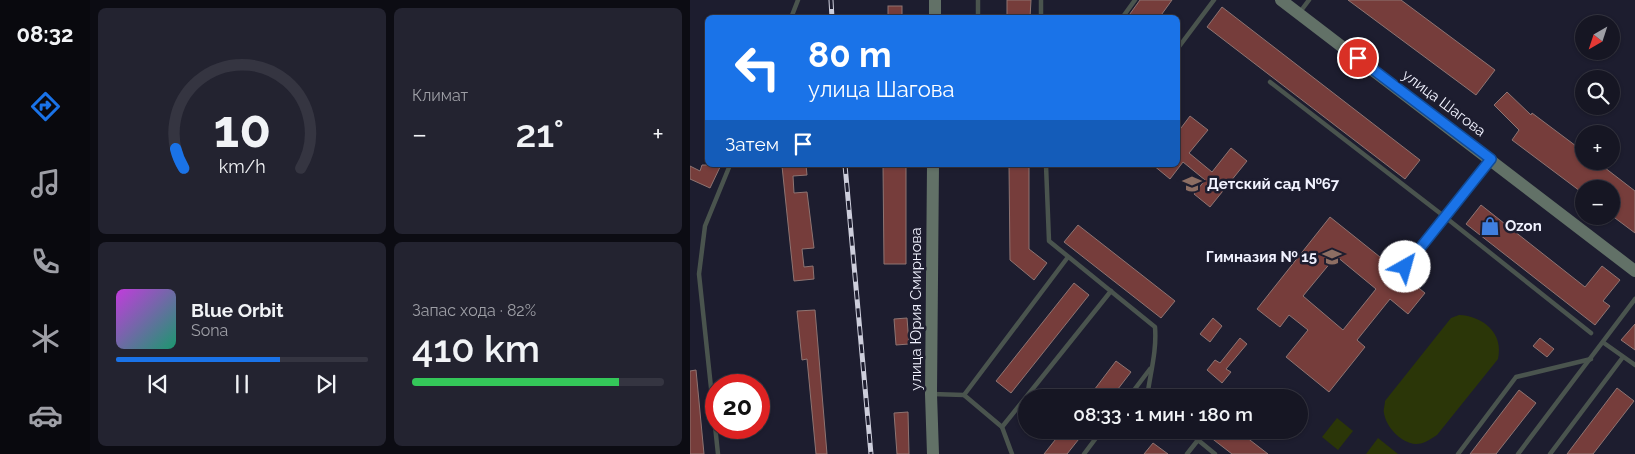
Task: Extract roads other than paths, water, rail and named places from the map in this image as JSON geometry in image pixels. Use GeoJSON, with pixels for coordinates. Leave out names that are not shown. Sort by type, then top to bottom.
{"type":"FeatureCollection","features":[{"type":"Feature","properties":{"kind":"main road"},"geometry":{"type":"LineString","coordinates":[[935,0],[935,15]]}},
{"type":"Feature","properties":{"kind":"main road","name":"улица Шагова"},"geometry":{"type":"LineString","coordinates":[[1281,0],[1635,271]]}},
{"type":"Feature","properties":{"kind":"main road","name":"улица Юрия Смирнова"},"geometry":{"type":"LineString","coordinates":[[933,167],[931,394],[933,454]]}},
{"type":"Feature","properties":{"kind":"lane"},"geometry":{"type":"LineString","coordinates":[[792,15],[798,0]]}},
{"type":"Feature","properties":{"kind":"lane"},"geometry":{"type":"LineString","coordinates":[[978,0],[978,15]]}},
{"type":"Feature","properties":{"kind":"lane"},"geometry":{"type":"LineString","coordinates":[[1041,0],[1041,15]]}},
{"type":"Feature","properties":{"kind":"lane"},"geometry":{"type":"LineString","coordinates":[[1124,15],[1135,0]]}},
{"type":"Feature","properties":{"kind":"lane"},"geometry":{"type":"LineString","coordinates":[[1180,45],[1214,0]]}},
{"type":"Feature","properties":{"kind":"lane"},"geometry":{"type":"LineString","coordinates":[[1299,13],[1309,0]]}},
{"type":"Feature","properties":{"kind":"lane"},"geometry":{"type":"LineString","coordinates":[[1270,82],[1445,217],[1590,333]]}},
{"type":"Feature","properties":{"kind":"lane"},"geometry":{"type":"LineString","coordinates":[[1405,267],[1491,159]]}},
{"type":"Feature","properties":{"kind":"lane"},"geometry":{"type":"LineString","coordinates":[[718,454],[699,274],[705,226],[729,167]]}},
{"type":"Feature","properties":{"kind":"lane"},"geometry":{"type":"LineString","coordinates":[[1046,167],[1049,241],[1155,327],[1156,343],[1148,389]]}},
{"type":"Feature","properties":{"kind":"lane"},"geometry":{"type":"LineString","coordinates":[[964,395],[1068,257]]}},
{"type":"Feature","properties":{"kind":"lane"},"geometry":{"type":"LineString","coordinates":[[1002,427],[1111,291]]}},
{"type":"Feature","properties":{"kind":"lane"},"geometry":{"type":"LineString","coordinates":[[1518,454],[1604,343],[1635,299]]}},
{"type":"Feature","properties":{"kind":"lane"},"geometry":{"type":"LineString","coordinates":[[1604,343],[1635,365]]}},
{"type":"Feature","properties":{"kind":"lane"},"geometry":{"type":"LineString","coordinates":[[1550,454],[1623,357]]}},
{"type":"Feature","properties":{"kind":"lane"},"geometry":{"type":"LineString","coordinates":[[1458,454],[1516,377],[1591,359]]}},
{"type":"Feature","properties":{"kind":"lane"},"geometry":{"type":"LineString","coordinates":[[1135,389],[1151,367]]}},
{"type":"Feature","properties":{"kind":"lane"},"geometry":{"type":"LineString","coordinates":[[931,394],[964,395],[1002,427],[1012,454]]}},
{"type":"Feature","properties":{"kind":"lane"},"geometry":{"type":"LineString","coordinates":[[1084,454],[1095,439]]}},
{"type":"Feature","properties":{"kind":"lane"},"geometry":{"type":"LineString","coordinates":[[1187,454],[1198,440],[1215,454]]}},
{"type":"Feature","properties":{"kind":"railway"},"geometry":{"type":"LineString","coordinates":[[831,0],[832,15]]}},
{"type":"Feature","properties":{"kind":"railway"},"geometry":{"type":"LineString","coordinates":[[845,167],[871,454]]}},
{"type":"Feature","properties":{"kind":"place","name":"Детский сад №67"},"geometry":{"type":"Point","coordinates":[1192,184]}},
{"type":"Feature","properties":{"kind":"place","name":"Ozon"},"geometry":{"type":"Point","coordinates":[1490,226]}},
{"type":"Feature","properties":{"kind":"place","name":"Гимназия № 15"},"geometry":{"type":"Point","coordinates":[1332,257]}}]}
